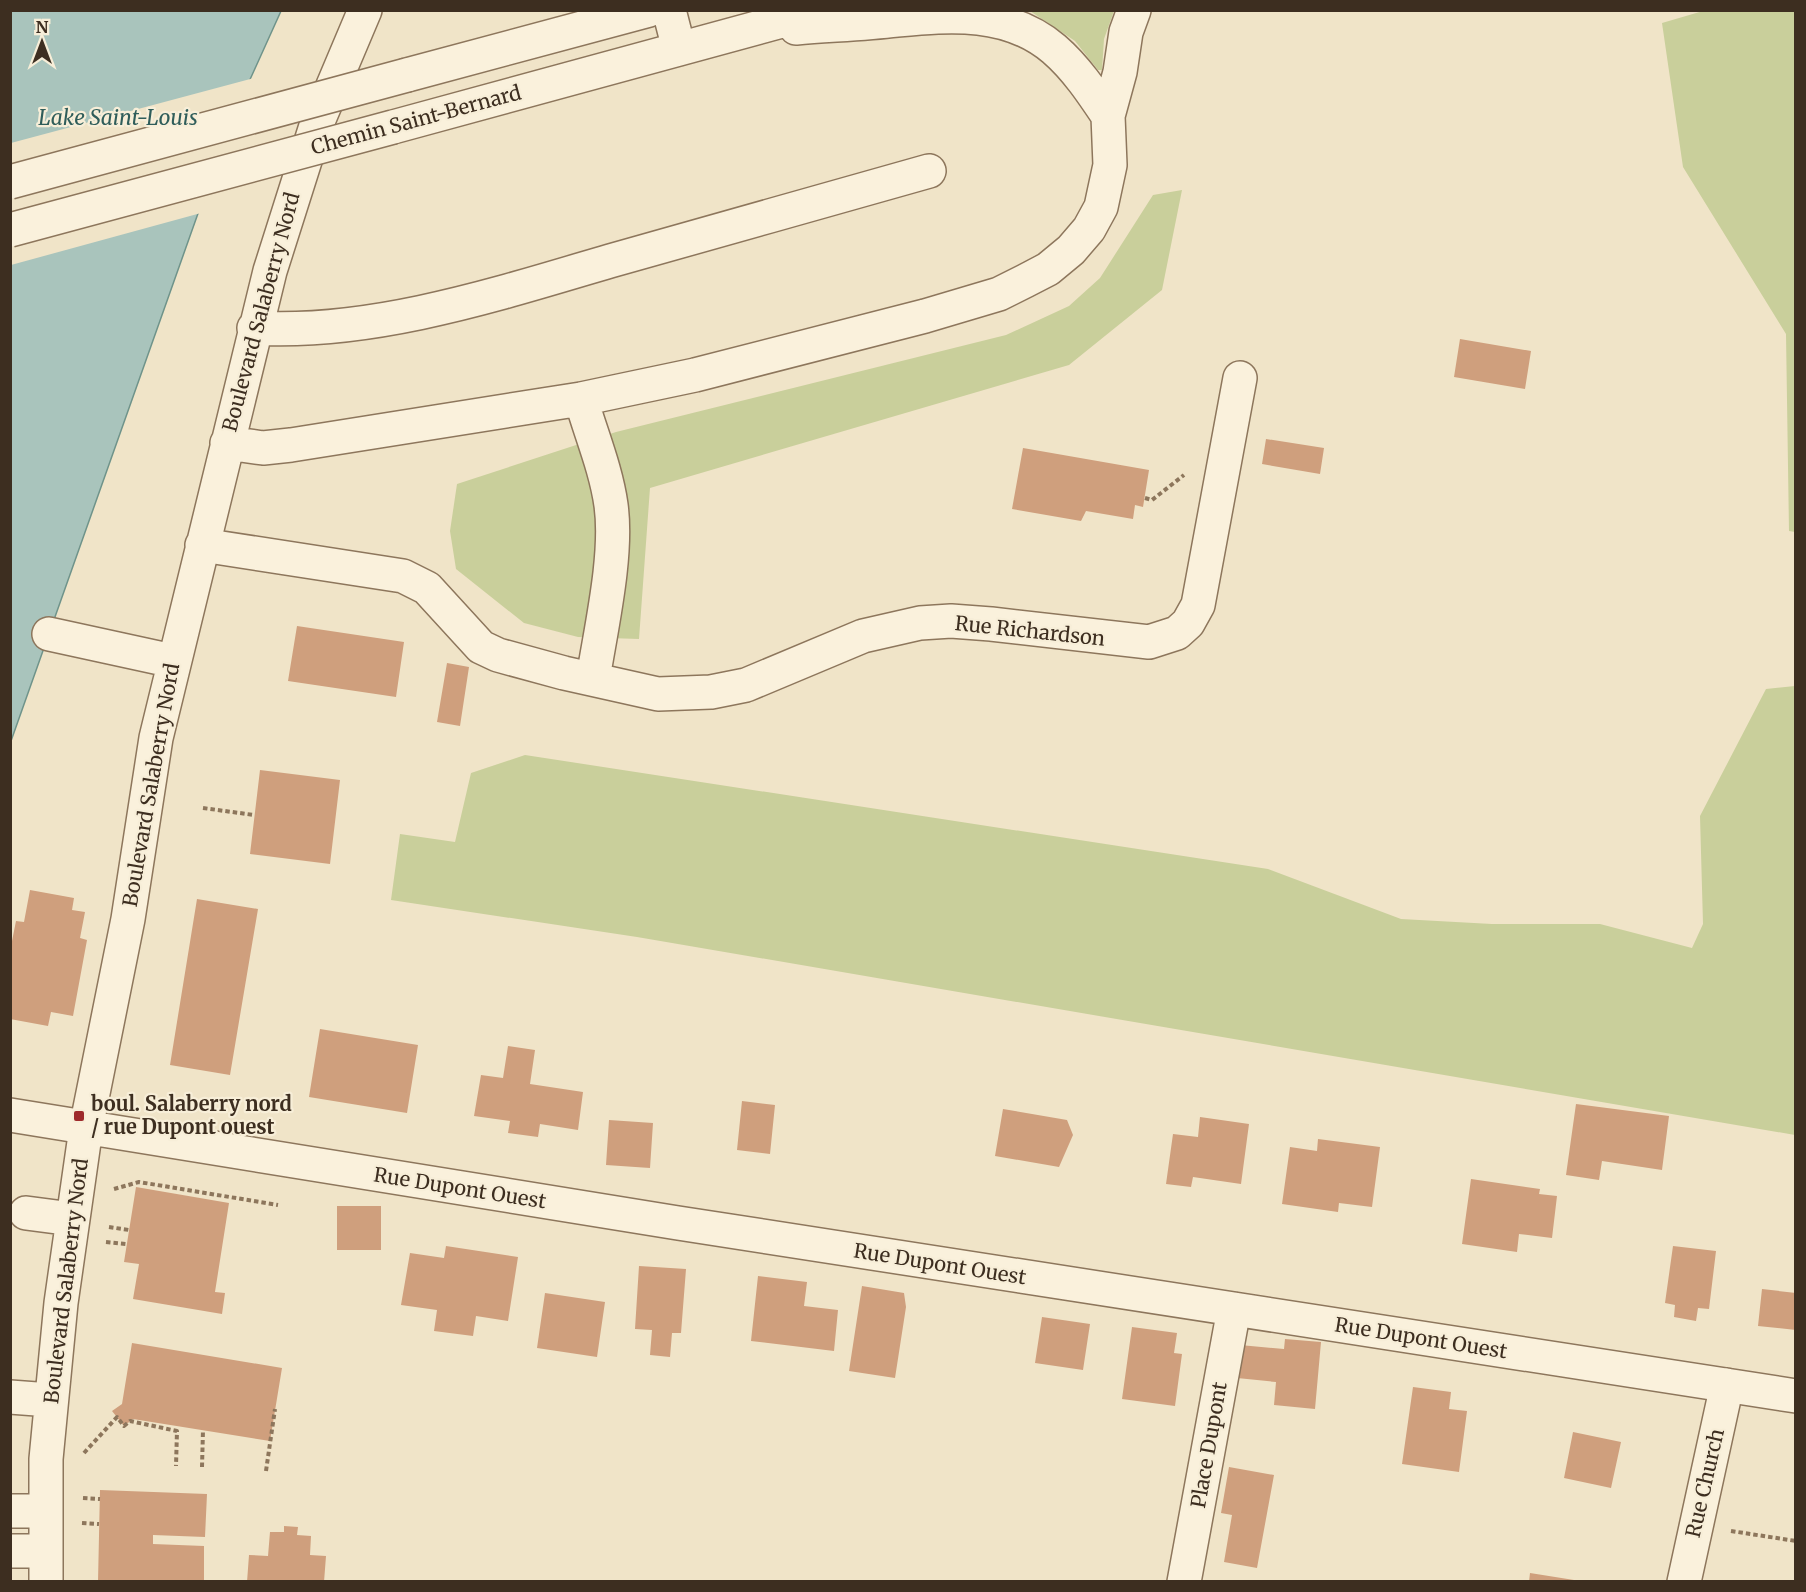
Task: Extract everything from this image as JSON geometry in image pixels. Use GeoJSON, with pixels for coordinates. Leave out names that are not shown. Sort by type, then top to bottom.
{"type":"FeatureCollection","features":[{"type":"Feature","properties":{"kind":"street","name":"Boulevard Salaberry Nord"},"geometry":{"type":"LineString","coordinates":[[46,1566],[64,1511],[50,1400],[72,1219],[86,1128],[128,919],[156,738],[255,328],[302,162],[365,10]]}},
{"type":"Feature","properties":{"kind":"street"},"geometry":{"type":"LineString","coordinates":[[10,182],[649,10]]}},
{"type":"Feature","properties":{"kind":"street"},"geometry":{"type":"LineString","coordinates":[[669,10],[679,49]]}},
{"type":"Feature","properties":{"kind":"street","name":"Chemin Saint-Bernard"},"geometry":{"type":"LineString","coordinates":[[10,230],[822,10]]}},
{"type":"Feature","properties":{"kind":"street"},"geometry":{"type":"LineString","coordinates":[[227,443],[263,448],[291,445],[581,399],[695,375],[854,335],[966,304],[1025,281],[1048,269],[1071,250],[1089,229],[1101,207],[1110,165],[1108,116],[1120,72],[1126,32],[1134,10]]}},
{"type":"Feature","properties":{"kind":"street"},"geometry":{"type":"LineString","coordinates":[[747,31],[944,15],[987,18],[1015,27],[1052,47],[1082,77],[1108,116]]}},
{"type":"Feature","properties":{"kind":"street"},"geometry":{"type":"LineString","coordinates":[[255,328],[309,330],[374,320],[457,303],[929,171]]}},
{"type":"Feature","properties":{"kind":"street","name":"Rue Richardson"},"geometry":{"type":"LineString","coordinates":[[202,544],[403,576],[426,588],[482,647],[516,661],[657,694],[711,692],[746,685],[863,636],[920,623],[951,621],[1134,642],[1163,640],[1177,633],[1188,622],[1198,605],[1204,583],[1240,378]]}},
{"type":"Feature","properties":{"kind":"street"},"geometry":{"type":"LineString","coordinates":[[581,399],[611,505],[612,524],[606,595],[593,679]]}},
{"type":"Feature","properties":{"kind":"street"},"geometry":{"type":"LineString","coordinates":[[49,634],[173,661]]}},
{"type":"Feature","properties":{"kind":"street","name":"Rue Dupont Ouest"},"geometry":{"type":"LineString","coordinates":[[10,1115],[1796,1396]]}},
{"type":"Feature","properties":{"kind":"street"},"geometry":{"type":"LineString","coordinates":[[26,1213],[72,1219]]}},
{"type":"Feature","properties":{"kind":"street","name":"Place Dupont"},"geometry":{"type":"LineString","coordinates":[[1184,1581],[1234,1308]]}},
{"type":"Feature","properties":{"kind":"street","name":"Rue Church"},"geometry":{"type":"LineString","coordinates":[[1684,1581],[1727,1385]]}},
{"type":"Feature","properties":{"kind":"street"},"geometry":{"type":"LineString","coordinates":[[10,1397],[50,1400]]}},
{"type":"Feature","properties":{"kind":"street"},"geometry":{"type":"LineString","coordinates":[[10,1511],[64,1511]]}},
{"type":"Feature","properties":{"kind":"street"},"geometry":{"type":"LineString","coordinates":[[10,1551],[46,1566]]}},
{"type":"Feature","properties":{"kind":"path"},"geometry":{"type":"LineString","coordinates":[[203,808],[254,815]]}},
{"type":"Feature","properties":{"kind":"path"},"geometry":{"type":"LineString","coordinates":[[113,1189],[139,1182],[278,1205]]}},
{"type":"Feature","properties":{"kind":"path"},"geometry":{"type":"LineString","coordinates":[[106,1226],[129,1230]]}},
{"type":"Feature","properties":{"kind":"path"},"geometry":{"type":"LineString","coordinates":[[266,1472],[275,1409]]}},
{"type":"Feature","properties":{"kind":"path"},"geometry":{"type":"LineString","coordinates":[[78,1460],[117,1417],[124,1426],[130,1421],[177,1431],[176,1466]]}},
{"type":"Feature","properties":{"kind":"path"},"geometry":{"type":"LineString","coordinates":[[202,1467],[203,1430]]}},
{"type":"Feature","properties":{"kind":"path"},"geometry":{"type":"LineString","coordinates":[[64,1511],[100,1499]]}},
{"type":"Feature","properties":{"kind":"path"},"geometry":{"type":"LineString","coordinates":[[64,1511],[99,1524]]}},
{"type":"Feature","properties":{"kind":"path"},"geometry":{"type":"LineString","coordinates":[[1730,1531],[1796,1540]]}},
{"type":"Feature","properties":{"kind":"green space"},"geometry":{"type":"Polygon","coordinates":[[[1030,11],[1114,11],[1104,39],[1102,70],[1098,70],[1075,41],[1030,11]]]}},
{"type":"Feature","properties":{"kind":"green space"},"geometry":{"type":"Polygon","coordinates":[[[1703,11],[1795,11],[1795,532],[1789,531],[1786,334],[1683,167],[1662,23],[1703,11]]]}},
{"type":"Feature","properties":{"kind":"green space"},"geometry":{"type":"Polygon","coordinates":[[[1182,190],[1162,290],[1069,365],[650,488],[639,639],[578,637],[524,623],[456,569],[450,531],[457,484],[616,432],[1006,335],[1069,306],[1100,278],[1153,195],[1182,190]]]}},
{"type":"Feature","properties":{"kind":"green space"},"geometry":{"type":"Polygon","coordinates":[[[1795,686],[1795,1135],[637,937],[391,900],[400,834],[455,842],[471,773],[525,755],[1268,869],[1401,919],[1492,924],[1600,924],[1692,948],[1703,924],[1700,816],[1766,689],[1795,686]]]}},
{"type":"Feature","properties":{"kind":"water","name":"Lake Saint-Louis"},"geometry":{"type":"Polygon","coordinates":[[[11,11],[281,11],[229,126],[11,741],[11,11]]]}},
{"type":"Feature","properties":{"kind":"pier"},"geometry":{"type":"Polygon","coordinates":[[[254,78],[232,127],[201,213],[11,265],[11,143],[254,78]]]}},
{"type":"Feature","properties":{"kind":"building"},"geometry":{"type":"Polygon","coordinates":[[[1460,339],[1531,351],[1525,389],[1454,377],[1460,339]]]}},
{"type":"Feature","properties":{"kind":"building"},"geometry":{"type":"Polygon","coordinates":[[[1266,439],[1324,448],[1320,474],[1262,464],[1266,439]]]}},
{"type":"Feature","properties":{"kind":"building"},"geometry":{"type":"Polygon","coordinates":[[[1023,448],[1149,470],[1143,507],[1135,505],[1133,519],[1086,511],[1081,521],[1012,509],[1023,448]]]}},
{"type":"Feature","properties":{"kind":"building"},"geometry":{"type":"Polygon","coordinates":[[[297,626],[404,642],[396,697],[288,681],[297,626]]]}},
{"type":"Feature","properties":{"kind":"building"},"geometry":{"type":"Polygon","coordinates":[[[447,663],[469,667],[460,726],[437,722],[447,663]]]}},
{"type":"Feature","properties":{"kind":"building"},"geometry":{"type":"Polygon","coordinates":[[[260,770],[340,780],[330,864],[250,854],[260,770]]]}},
{"type":"Feature","properties":{"kind":"building"},"geometry":{"type":"Polygon","coordinates":[[[30,890],[74,898],[72,910],[85,912],[80,938],[87,940],[73,1016],[51,1012],[48,1026],[10,1019],[10,951],[16,921],[24,922],[30,890]]]}},
{"type":"Feature","properties":{"kind":"building"},"geometry":{"type":"Polygon","coordinates":[[[197,899],[258,909],[230,1075],[170,1065],[197,899]]]}},
{"type":"Feature","properties":{"kind":"building"},"geometry":{"type":"Polygon","coordinates":[[[320,1029],[418,1045],[407,1113],[309,1097],[320,1029]]]}},
{"type":"Feature","properties":{"kind":"building"},"geometry":{"type":"Polygon","coordinates":[[[508,1046],[535,1050],[530,1084],[583,1092],[578,1130],[540,1124],[538,1137],[508,1133],[510,1121],[474,1116],[481,1075],[503,1078],[508,1046]]]}},
{"type":"Feature","properties":{"kind":"building"},"geometry":{"type":"Polygon","coordinates":[[[742,1101],[775,1105],[770,1154],[737,1150],[742,1101]]]}},
{"type":"Feature","properties":{"kind":"building"},"geometry":{"type":"Polygon","coordinates":[[[1576,1104],[1669,1116],[1662,1170],[1602,1161],[1599,1180],[1566,1175],[1576,1104]]]}},
{"type":"Feature","properties":{"kind":"building"},"geometry":{"type":"Polygon","coordinates":[[[1003,1109],[1067,1120],[1073,1135],[1059,1167],[995,1156],[1003,1109]]]}},
{"type":"Feature","properties":{"kind":"building"},"geometry":{"type":"Polygon","coordinates":[[[1200,1117],[1249,1124],[1241,1184],[1193,1177],[1191,1187],[1166,1184],[1173,1134],[1198,1137],[1200,1117]]]}},
{"type":"Feature","properties":{"kind":"building"},"geometry":{"type":"Polygon","coordinates":[[[609,1120],[653,1123],[650,1168],[606,1165],[609,1120]]]}},
{"type":"Feature","properties":{"kind":"building"},"geometry":{"type":"Polygon","coordinates":[[[1318,1139],[1380,1147],[1372,1207],[1339,1203],[1338,1212],[1282,1204],[1290,1147],[1317,1151],[1318,1139]]]}},
{"type":"Feature","properties":{"kind":"building"},"geometry":{"type":"Polygon","coordinates":[[[1471,1179],[1540,1189],[1539,1194],[1557,1196],[1552,1238],[1519,1234],[1517,1252],[1462,1244],[1471,1179]]]}},
{"type":"Feature","properties":{"kind":"building"},"geometry":{"type":"Polygon","coordinates":[[[136,1187],[229,1203],[215,1292],[225,1293],[222,1314],[133,1299],[139,1264],[124,1262],[136,1187]]]}},
{"type":"Feature","properties":{"kind":"building"},"geometry":{"type":"Polygon","coordinates":[[[337,1206],[381,1206],[381,1250],[337,1250],[337,1206]]]}},
{"type":"Feature","properties":{"kind":"building"},"geometry":{"type":"Polygon","coordinates":[[[446,1246],[518,1257],[508,1321],[476,1316],[473,1336],[434,1331],[437,1310],[401,1305],[410,1253],[444,1258],[446,1246]]]}},
{"type":"Feature","properties":{"kind":"building"},"geometry":{"type":"Polygon","coordinates":[[[1673,1246],[1716,1251],[1709,1309],[1698,1308],[1696,1321],[1674,1317],[1675,1305],[1665,1303],[1673,1246]]]}},
{"type":"Feature","properties":{"kind":"building"},"geometry":{"type":"Polygon","coordinates":[[[639,1266],[686,1269],[681,1333],[672,1333],[670,1357],[650,1355],[652,1330],[635,1329],[639,1266]]]}},
{"type":"Feature","properties":{"kind":"building"},"geometry":{"type":"Polygon","coordinates":[[[758,1276],[807,1282],[804,1306],[838,1310],[834,1351],[751,1341],[758,1276]]]}},
{"type":"Feature","properties":{"kind":"building"},"geometry":{"type":"Polygon","coordinates":[[[862,1286],[904,1293],[906,1307],[895,1378],[849,1371],[862,1286]]]}},
{"type":"Feature","properties":{"kind":"building"},"geometry":{"type":"Polygon","coordinates":[[[1762,1289],[1796,1293],[1796,1330],[1758,1326],[1762,1289]]]}},
{"type":"Feature","properties":{"kind":"building"},"geometry":{"type":"Polygon","coordinates":[[[545,1293],[605,1302],[597,1357],[537,1348],[545,1293]]]}},
{"type":"Feature","properties":{"kind":"building"},"geometry":{"type":"Polygon","coordinates":[[[1042,1317],[1090,1324],[1083,1370],[1035,1363],[1042,1317]]]}},
{"type":"Feature","properties":{"kind":"building"},"geometry":{"type":"Polygon","coordinates":[[[1132,1327],[1177,1333],[1174,1353],[1182,1354],[1175,1406],[1122,1399],[1132,1327]]]}},
{"type":"Feature","properties":{"kind":"building"},"geometry":{"type":"Polygon","coordinates":[[[1285,1339],[1321,1342],[1315,1409],[1274,1405],[1276,1382],[1237,1378],[1240,1345],[1284,1349],[1285,1339]]]}},
{"type":"Feature","properties":{"kind":"building"},"geometry":{"type":"Polygon","coordinates":[[[132,1343],[282,1368],[270,1441],[133,1419],[124,1426],[112,1411],[122,1404],[132,1343]]]}},
{"type":"Feature","properties":{"kind":"building"},"geometry":{"type":"Polygon","coordinates":[[[1413,1387],[1451,1392],[1449,1409],[1467,1411],[1459,1472],[1402,1464],[1413,1387]]]}},
{"type":"Feature","properties":{"kind":"building"},"geometry":{"type":"Polygon","coordinates":[[[1573,1432],[1621,1442],[1611,1488],[1564,1478],[1573,1432]]]}},
{"type":"Feature","properties":{"kind":"building"},"geometry":{"type":"Polygon","coordinates":[[[1229,1467],[1274,1475],[1257,1568],[1224,1562],[1232,1515],[1221,1513],[1229,1467]]]}},
{"type":"Feature","properties":{"kind":"building"},"geometry":{"type":"Polygon","coordinates":[[[100,1490],[207,1494],[205,1537],[153,1535],[153,1544],[204,1546],[204,1582],[98,1582],[100,1490]]]}},
{"type":"Feature","properties":{"kind":"building"},"geometry":{"type":"Polygon","coordinates":[[[284,1526],[298,1527],[297,1535],[311,1536],[310,1555],[326,1556],[324,1582],[247,1582],[249,1555],[268,1556],[270,1532],[284,1532],[284,1526]]]}},
{"type":"Feature","properties":{"kind":"building"},"geometry":{"type":"Polygon","coordinates":[[[1530,1573],[1574,1580],[1574,1582],[1529,1582],[1530,1573]]]}},
{"type":"Feature","properties":{"kind":"place","name":"boul. Salaberry nord / rue Dupont ouest"},"geometry":{"type":"Point","coordinates":[79,1116]}}]}
